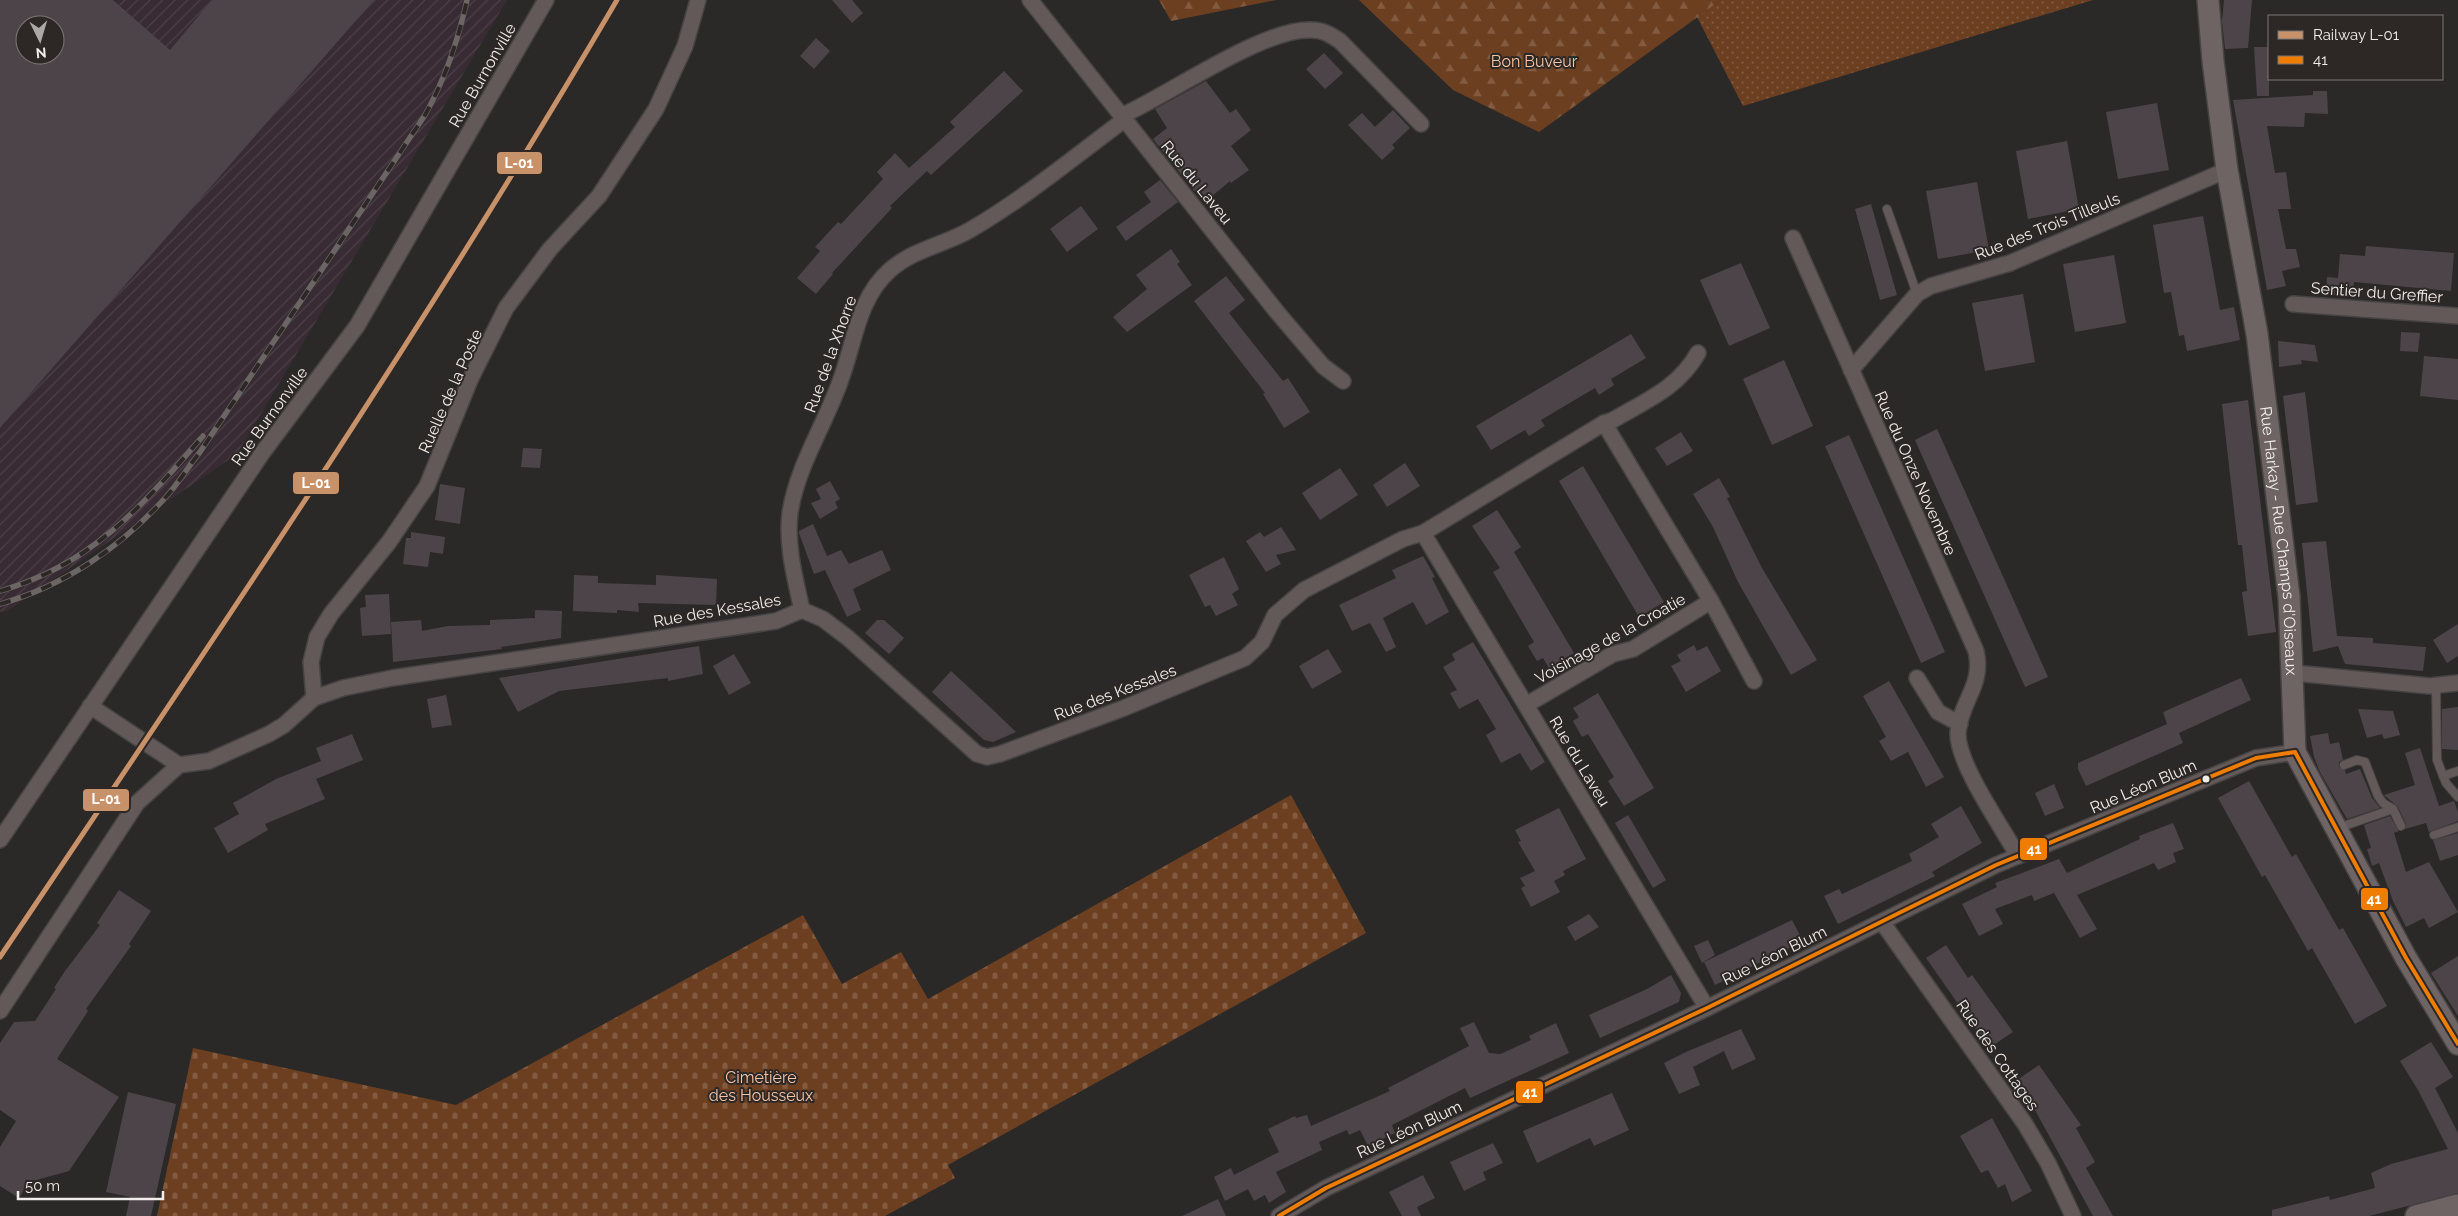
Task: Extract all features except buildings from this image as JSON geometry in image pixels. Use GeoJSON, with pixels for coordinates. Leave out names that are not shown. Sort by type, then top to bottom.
{"type":"FeatureCollection","features":[{"type":"Feature","properties":{"kind":"street","name":"Rue Burnonville"},"geometry":{"type":"LineString","coordinates":[[0,840],[262,452],[356,326],[546,0]]}},
{"type":"Feature","properties":{"kind":"street","name":"Ruelle de la Poste"},"geometry":{"type":"LineString","coordinates":[[314,698],[311,662],[317,637],[331,614],[389,542],[427,486],[470,380],[506,308],[550,249],[599,196],[656,109],[685,46],[698,0]]}},
{"type":"Feature","properties":{"kind":"street","name":"Rue du Laveu"},"geometry":{"type":"LineString","coordinates":[[1030,0],[1277,312],[1323,366],[1343,381]]}},
{"type":"Feature","properties":{"kind":"street","name":"Rue Harkay - Rue Champs d'Oiseaux"},"geometry":{"type":"LineString","coordinates":[[2208,0],[2213,61],[2227,170],[2261,363],[2289,597],[2294,673],[2295,752],[2406,958],[2458,1044]]}},
{"type":"Feature","properties":{"kind":"street"},"geometry":{"type":"LineString","coordinates":[[1123,118],[1249,48],[1285,34],[1311,30],[1330,34],[1340,41],[1420,124]]}},
{"type":"Feature","properties":{"kind":"street","name":"Rue de la Xhorre"},"geometry":{"type":"LineString","coordinates":[[802,610],[789,536],[792,505],[802,472],[842,378],[862,310],[873,291],[881,279],[899,262],[928,246],[969,230],[1055,172],[1123,118]]}},
{"type":"Feature","properties":{"kind":"street","name":"Rue des Trois Tilleuls"},"geometry":{"type":"LineString","coordinates":[[1851,370],[1917,294],[1931,286],[2010,263],[2227,170]]}},
{"type":"Feature","properties":{"kind":"street","name":"Rue du Onze Novembre"},"geometry":{"type":"LineString","coordinates":[[1794,238],[1976,651],[1979,664],[1978,676],[1960,724],[1958,747],[2018,856]]}},
{"type":"Feature","properties":{"kind":"street","name":"Sentier du Greffier"},"geometry":{"type":"LineString","coordinates":[[2293,304],[2458,316]]}},
{"type":"Feature","properties":{"kind":"street"},"geometry":{"type":"LineString","coordinates":[[1424,533],[1604,423],[1613,420],[1676,382],[1687,371],[1698,353]]}},
{"type":"Feature","properties":{"kind":"street","name":"Voisinage de la Croatie"},"geometry":{"type":"LineString","coordinates":[[1604,423],[1711,601],[1754,681]]}},
{"type":"Feature","properties":{"kind":"street","name":"Rue des Kessales"},"geometry":{"type":"LineString","coordinates":[[179,765],[209,761],[269,734],[284,725],[314,698],[343,688],[392,678],[776,621],[802,610],[823,619],[842,633],[977,754],[987,757],[1070,728],[1245,658],[1262,642],[1275,615],[1304,590],[1403,539],[1424,533]]}},
{"type":"Feature","properties":{"kind":"street","name":"Rue du Laveu"},"geometry":{"type":"LineString","coordinates":[[1424,533],[1707,1008]]}},
{"type":"Feature","properties":{"kind":"street","name":"Voisinage de la Croatie"},"geometry":{"type":"LineString","coordinates":[[1526,705],[1613,654],[1633,649],[1711,601]]}},
{"type":"Feature","properties":{"kind":"street"},"geometry":{"type":"LineString","coordinates":[[2294,673],[2436,686],[2458,683]]}},
{"type":"Feature","properties":{"kind":"street"},"geometry":{"type":"LineString","coordinates":[[1917,678],[1938,712],[1960,724]]}},
{"type":"Feature","properties":{"kind":"street"},"geometry":{"type":"LineString","coordinates":[[0,1011],[137,803],[179,765],[90,706]]}},
{"type":"Feature","properties":{"kind":"street","name":"Rue Léon Blum"},"geometry":{"type":"LineString","coordinates":[[1280,1216],[1326,1188],[1707,1008],[1966,879],[2256,758],[2295,752]]}},
{"type":"Feature","properties":{"kind":"street","name":"Rue des Cottages"},"geometry":{"type":"LineString","coordinates":[[1882,922],[2025,1124],[2048,1163],[2074,1216]]}},
{"type":"Feature","properties":{"kind":"street"},"geometry":{"type":"LineString","coordinates":[[2416,1216],[2458,1205]]}},
{"type":"Feature","properties":{"kind":"lane"},"geometry":{"type":"LineString","coordinates":[[1887,210],[1917,294]]}},
{"type":"Feature","properties":{"kind":"lane"},"geometry":{"type":"LineString","coordinates":[[2436,686],[2437,760],[2446,784],[2458,797]]}},
{"type":"Feature","properties":{"kind":"lane"},"geometry":{"type":"LineString","coordinates":[[2344,764],[2357,760],[2365,762],[2378,796],[2383,803],[2393,808],[2401,826]]}},
{"type":"Feature","properties":{"kind":"lane"},"geometry":{"type":"LineString","coordinates":[[2443,776],[2458,771]]}},
{"type":"Feature","properties":{"kind":"lane"},"geometry":{"type":"LineString","coordinates":[[2336,829],[2393,808]]}},
{"type":"Feature","properties":{"kind":"lane"},"geometry":{"type":"LineString","coordinates":[[2434,835],[2458,827]]}},
{"type":"Feature","properties":{"kind":"shaded area"},"geometry":{"type":"Polygon","coordinates":[[[0,0],[507,0],[237,454],[7,611],[0,612],[0,0]]]}},
{"type":"Feature","properties":{"kind":"green space"},"geometry":{"type":"Polygon","coordinates":[[[1159,0],[1276,0],[1171,21],[1159,0]]]}},
{"type":"Feature","properties":{"kind":"green space","name":"Bon Buveur"},"geometry":{"type":"Polygon","coordinates":[[[1359,0],[1721,0],[1539,132],[1453,90],[1359,0]]]}},
{"type":"Feature","properties":{"kind":"green space"},"geometry":{"type":"Polygon","coordinates":[[[1721,0],[2093,0],[1743,106],[1697,17],[1721,0]]]}},
{"type":"Feature","properties":{"kind":"green space","name":"Cimetière des Housseux"},"geometry":{"type":"Polygon","coordinates":[[[1291,795],[1366,933],[948,1165],[955,1178],[885,1216],[157,1216],[193,1048],[456,1105],[803,915],[842,984],[901,952],[928,999],[1291,795]]]}},
{"type":"Feature","properties":{"kind":"railway"},"geometry":{"type":"LineString","coordinates":[[0,604],[47,587],[90,563],[130,533],[174,487],[200,452],[425,115],[439,88],[450,59],[467,0]]}},
{"type":"Feature","properties":{"kind":"railway"},"geometry":{"type":"LineString","coordinates":[[0,591],[33,580],[62,566],[114,530],[159,486],[203,436]]}},
{"type":"Feature","properties":{"kind":"rail line","name":"L-01"},"geometry":{"type":"LineString","coordinates":[[0,957],[238,602],[393,364],[469,244],[617,0]]}},
{"type":"Feature","properties":{"kind":"transit line","name":"41"},"geometry":{"type":"LineString","coordinates":[[2295,752],[2406,958],[2458,1044]]}},
{"type":"Feature","properties":{"kind":"transit line","name":"41"},"geometry":{"type":"LineString","coordinates":[[1279,1216],[1326,1188],[1707,1008],[1996,865],[2256,758],[2295,752]]}}]}
